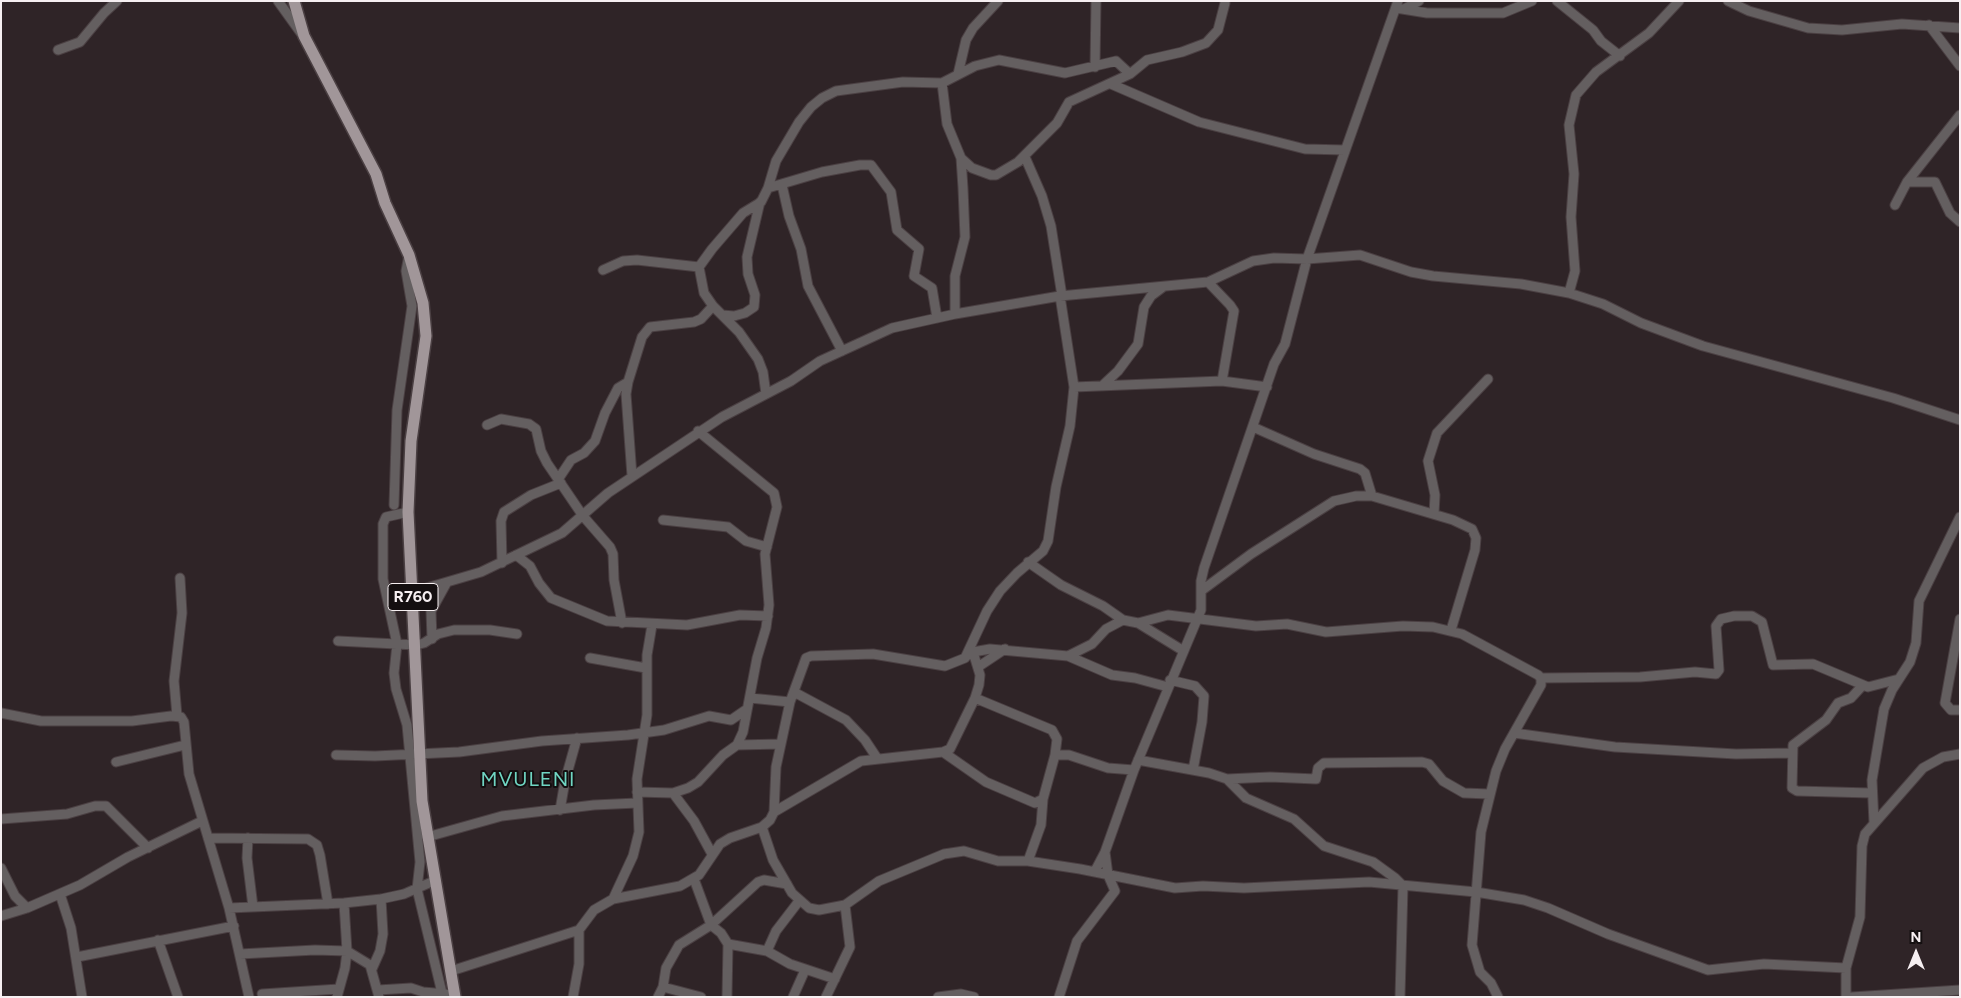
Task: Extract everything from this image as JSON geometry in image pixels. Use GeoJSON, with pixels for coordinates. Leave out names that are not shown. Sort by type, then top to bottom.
{"type":"FeatureCollection","features":[{"type":"Feature","properties":{"kind":"main road"},"geometry":{"type":"LineString","coordinates":[[294,1],[304,36]]}},
{"type":"Feature","properties":{"kind":"main road","name":"R760"},"geometry":{"type":"LineString","coordinates":[[304,36],[376,174],[386,203],[409,256],[423,303],[426,336],[400,510],[413,592],[416,645],[415,754],[418,799],[436,880],[451,971],[449,996]]}},
{"type":"Feature","properties":{"kind":"street"},"geometry":{"type":"LineString","coordinates":[[58,50],[80,42],[104,13],[117,1]]}},
{"type":"Feature","properties":{"kind":"street"},"geometry":{"type":"LineString","coordinates":[[278,1],[304,36]]}},
{"type":"Feature","properties":{"kind":"street"},"geometry":{"type":"LineString","coordinates":[[958,74],[966,40],[973,28],[998,1]]}},
{"type":"Feature","properties":{"kind":"street"},"geometry":{"type":"LineString","coordinates":[[1095,66],[1096,1]]}},
{"type":"Feature","properties":{"kind":"street"},"geometry":{"type":"LineString","coordinates":[[1399,6],[1420,1]]}},
{"type":"Feature","properties":{"kind":"street"},"geometry":{"type":"LineString","coordinates":[[1399,6],[1427,13],[1498,13],[1513,10],[1532,1]]}},
{"type":"Feature","properties":{"kind":"street"},"geometry":{"type":"LineString","coordinates":[[1557,1],[1593,30],[1601,41],[1620,56]]}},
{"type":"Feature","properties":{"kind":"street"},"geometry":{"type":"LineString","coordinates":[[1569,293],[1575,271],[1570,217],[1574,174],[1569,125],[1570,115],[1580,88],[1596,72],[1649,33],[1679,1]]}},
{"type":"Feature","properties":{"kind":"street"},"geometry":{"type":"LineString","coordinates":[[1728,1],[1757,14],[1808,28],[1842,30],[1902,24],[1960,28]]}},
{"type":"Feature","properties":{"kind":"street"},"geometry":{"type":"LineString","coordinates":[[961,158],[972,168],[996,175],[1025,156],[1058,123],[1069,102],[1130,74],[1147,60],[1182,52],[1206,43],[1218,30],[1225,3]]}},
{"type":"Feature","properties":{"kind":"street"},"geometry":{"type":"LineString","coordinates":[[1095,871],[1105,852],[1134,770],[1202,603],[1201,591],[1204,568],[1274,364],[1285,344],[1306,260],[1399,6]]}},
{"type":"Feature","properties":{"kind":"street"},"geometry":{"type":"LineString","coordinates":[[1929,25],[1960,66]]}},
{"type":"Feature","properties":{"kind":"street"},"geometry":{"type":"LineString","coordinates":[[722,315],[744,313],[754,307],[755,295],[748,274],[747,257],[761,202],[768,188],[776,161],[799,122],[822,98],[844,88],[942,83],[987,61],[999,60],[1065,73],[1116,61],[1130,74]]}},
{"type":"Feature","properties":{"kind":"street"},"geometry":{"type":"LineString","coordinates":[[942,83],[947,124],[961,158],[965,236],[955,276],[955,314]]}},
{"type":"Feature","properties":{"kind":"street"},"geometry":{"type":"LineString","coordinates":[[1111,84],[1199,122],[1305,149],[1345,150]]}},
{"type":"Feature","properties":{"kind":"street"},"geometry":{"type":"LineString","coordinates":[[1895,205],[1908,182],[1960,115]]}},
{"type":"Feature","properties":{"kind":"street"},"geometry":{"type":"LineString","coordinates":[[965,658],[996,598],[1028,562],[1044,551],[1048,542],[1056,487],[1070,426],[1074,387],[1051,226],[1042,196],[1025,156]]}},
{"type":"Feature","properties":{"kind":"street"},"geometry":{"type":"LineString","coordinates":[[768,188],[782,186],[822,172],[860,165],[871,165],[891,192],[897,230],[919,249],[914,276],[932,288],[937,318]]}},
{"type":"Feature","properties":{"kind":"street"},"geometry":{"type":"LineString","coordinates":[[1908,182],[1935,182],[1950,213],[1960,222]]}},
{"type":"Feature","properties":{"kind":"street"},"geometry":{"type":"LineString","coordinates":[[782,186],[789,216],[800,249],[808,286],[842,351]]}},
{"type":"Feature","properties":{"kind":"street"},"geometry":{"type":"LineString","coordinates":[[761,202],[744,214],[712,249],[699,267],[704,294],[713,306],[740,332],[758,359],[764,372],[766,394]]}},
{"type":"Feature","properties":{"kind":"street"},"geometry":{"type":"LineString","coordinates":[[413,592],[481,572],[562,533],[583,516],[595,503],[698,432],[791,381],[820,361],[892,328],[955,314],[1061,296],[1208,282],[1253,261],[1274,258],[1306,260],[1360,255],[1411,272],[1433,276],[1521,284],[1569,293],[1603,304],[1641,323],[1703,346],[1893,398],[1960,420]]}},
{"type":"Feature","properties":{"kind":"street"},"geometry":{"type":"LineString","coordinates":[[409,256],[406,270],[412,306],[397,410],[400,510],[386,518],[383,524],[383,579],[397,644],[394,673],[396,689],[415,754]]}},
{"type":"Feature","properties":{"kind":"street"},"geometry":{"type":"LineString","coordinates":[[603,270],[624,260],[699,267]]}},
{"type":"Feature","properties":{"kind":"street"},"geometry":{"type":"LineString","coordinates":[[1208,282],[1234,311],[1222,381]]}},
{"type":"Feature","properties":{"kind":"street"},"geometry":{"type":"LineString","coordinates":[[1103,385],[1118,371],[1138,344],[1141,317],[1151,296],[1167,286]]}},
{"type":"Feature","properties":{"kind":"street"},"geometry":{"type":"LineString","coordinates":[[632,476],[627,399],[628,382],[645,331],[657,326],[694,322],[707,314],[713,306]]}},
{"type":"Feature","properties":{"kind":"street"},"geometry":{"type":"LineString","coordinates":[[1434,514],[1435,495],[1428,460],[1437,432],[1488,379]]}},
{"type":"Feature","properties":{"kind":"street"},"geometry":{"type":"LineString","coordinates":[[1074,387],[1222,381],[1267,387]]}},
{"type":"Feature","properties":{"kind":"street"},"geometry":{"type":"LineString","coordinates":[[502,563],[501,522],[504,512],[531,495],[560,481],[571,460],[584,453],[595,441],[605,413],[618,388],[628,382]]}},
{"type":"Feature","properties":{"kind":"street"},"geometry":{"type":"LineString","coordinates":[[486,425],[501,418],[532,425],[537,434],[541,451],[583,516],[613,554],[614,580],[622,623]]}},
{"type":"Feature","properties":{"kind":"street"},"geometry":{"type":"LineString","coordinates":[[1253,427],[1314,454],[1360,469],[1365,473],[1372,496]]}},
{"type":"Feature","properties":{"kind":"street"},"geometry":{"type":"LineString","coordinates":[[637,792],[673,793],[698,782],[723,755],[737,745],[744,732],[747,708],[768,616],[768,593],[764,569],[767,547],[777,507],[774,493],[698,432]]}},
{"type":"Feature","properties":{"kind":"street"},"geometry":{"type":"LineString","coordinates":[[1201,591],[1251,554],[1334,501],[1356,496],[1372,496],[1453,520],[1472,529],[1476,538],[1451,630]]}},
{"type":"Feature","properties":{"kind":"street"},"geometry":{"type":"LineString","coordinates":[[1874,823],[1871,794],[1884,709],[1913,655],[1921,597],[1960,517]]}},
{"type":"Feature","properties":{"kind":"street"},"geometry":{"type":"LineString","coordinates":[[663,520],[728,527],[746,541],[767,547]]}},
{"type":"Feature","properties":{"kind":"street"},"geometry":{"type":"LineString","coordinates":[[516,555],[530,566],[539,583],[552,598],[597,619],[652,625],[687,625],[740,615],[768,616]]}},
{"type":"Feature","properties":{"kind":"street"},"geometry":{"type":"LineString","coordinates":[[1028,562],[1061,585],[1103,606],[1123,620],[1138,623],[1182,650]]}},
{"type":"Feature","properties":{"kind":"street"},"geometry":{"type":"LineString","coordinates":[[180,578],[182,614],[174,681],[177,716],[184,722],[189,774],[234,926],[249,997]]}},
{"type":"Feature","properties":{"kind":"street"},"geometry":{"type":"LineString","coordinates":[[432,639],[431,611],[447,582]]}},
{"type":"Feature","properties":{"kind":"street"},"geometry":{"type":"LineString","coordinates":[[1138,623],[1160,616],[1196,618],[1256,626],[1287,624],[1326,632],[1403,626],[1433,627],[1451,630],[1519,662],[1541,678],[1640,677],[1694,672],[1716,674],[1719,670],[1716,626],[1718,622],[1734,616],[1752,616],[1762,622],[1773,665],[1813,664],[1873,688],[1899,679]]}},
{"type":"Feature","properties":{"kind":"street"},"geometry":{"type":"LineString","coordinates":[[1960,618],[1945,703],[1951,710],[1960,710]]}},
{"type":"Feature","properties":{"kind":"street"},"geometry":{"type":"LineString","coordinates":[[1068,656],[1080,652],[1106,629],[1123,620]]}},
{"type":"Feature","properties":{"kind":"street"},"geometry":{"type":"LineString","coordinates":[[613,899],[633,856],[637,839],[638,768],[647,715],[646,668],[652,625]]}},
{"type":"Feature","properties":{"kind":"street"},"geometry":{"type":"LineString","coordinates":[[338,641],[416,645],[432,639],[438,634],[454,630],[490,630],[517,634]]}},
{"type":"Feature","properties":{"kind":"street"},"geometry":{"type":"LineString","coordinates":[[978,667],[1005,649]]}},
{"type":"Feature","properties":{"kind":"street"},"geometry":{"type":"LineString","coordinates":[[451,971],[579,930],[594,910],[613,899],[680,886],[694,879],[720,844],[730,838],[762,827],[770,820],[774,812],[775,779],[790,702],[803,663],[811,656],[873,654],[945,666],[965,658],[973,652],[1005,649],[1068,656],[1112,675],[1195,686],[1204,696],[1202,722],[1193,770]]}},
{"type":"Feature","properties":{"kind":"street"},"geometry":{"type":"LineString","coordinates":[[774,812],[824,784],[846,768],[861,761],[942,752],[950,749],[975,698],[980,675],[973,652]]}},
{"type":"Feature","properties":{"kind":"street"},"geometry":{"type":"LineString","coordinates":[[590,658],[646,668]]}},
{"type":"Feature","properties":{"kind":"street"},"geometry":{"type":"LineString","coordinates":[[1498,997],[1492,983],[1480,972],[1472,945],[1481,832],[1489,794],[1502,756],[1541,685],[1541,678]]}},
{"type":"Feature","properties":{"kind":"street"},"geometry":{"type":"LineString","coordinates":[[1863,685],[1848,700],[1838,703],[1826,720],[1793,746],[1791,753],[1793,790],[1871,794]]}},
{"type":"Feature","properties":{"kind":"street"},"geometry":{"type":"LineString","coordinates":[[794,692],[846,720],[865,740],[877,758]]}},
{"type":"Feature","properties":{"kind":"street"},"geometry":{"type":"LineString","coordinates":[[750,698],[790,702]]}},
{"type":"Feature","properties":{"kind":"street"},"geometry":{"type":"LineString","coordinates":[[975,698],[1052,730],[1057,739],[1055,755],[1040,803],[1041,825],[1028,861]]}},
{"type":"Feature","properties":{"kind":"street"},"geometry":{"type":"LineString","coordinates":[[336,755],[415,754],[643,733],[664,730],[709,716],[731,720],[747,708]]}},
{"type":"Feature","properties":{"kind":"street"},"geometry":{"type":"LineString","coordinates":[[1,713],[41,721],[132,721],[177,716]]}},
{"type":"Feature","properties":{"kind":"street"},"geometry":{"type":"LineString","coordinates":[[744,732],[756,743]]}},
{"type":"Feature","properties":{"kind":"street"},"geometry":{"type":"LineString","coordinates":[[1514,733],[1615,747],[1736,754],[1791,753]]}},
{"type":"Feature","properties":{"kind":"street"},"geometry":{"type":"LineString","coordinates":[[560,810],[565,781],[577,738]]}},
{"type":"Feature","properties":{"kind":"street"},"geometry":{"type":"LineString","coordinates":[[737,745],[756,743],[781,744]]}},
{"type":"Feature","properties":{"kind":"street"},"geometry":{"type":"LineString","coordinates":[[116,762],[185,745]]}},
{"type":"Feature","properties":{"kind":"street"},"geometry":{"type":"LineString","coordinates":[[942,752],[986,782],[1040,803]]}},
{"type":"Feature","properties":{"kind":"street"},"geometry":{"type":"LineString","coordinates":[[1846,997],[1846,968],[1860,917],[1862,846],[1866,834],[1923,768],[1943,757],[1960,754]]}},
{"type":"Feature","properties":{"kind":"street"},"geometry":{"type":"LineString","coordinates":[[1055,755],[1069,755],[1108,768],[1134,770]]}},
{"type":"Feature","properties":{"kind":"street"},"geometry":{"type":"LineString","coordinates":[[1138,760],[1193,770],[1227,779],[1270,777],[1316,779],[1318,768],[1324,763],[1422,762],[1428,764],[1443,781],[1464,793],[1489,794]]}},
{"type":"Feature","properties":{"kind":"street"},"geometry":{"type":"LineString","coordinates":[[1227,779],[1246,798],[1294,819],[1324,846],[1373,862],[1403,886]]}},
{"type":"Feature","properties":{"kind":"street"},"geometry":{"type":"LineString","coordinates":[[673,793],[694,821],[712,854]]}},
{"type":"Feature","properties":{"kind":"street"},"geometry":{"type":"LineString","coordinates":[[240,954],[314,950],[347,951],[365,960],[372,969],[378,993],[411,988],[449,996],[417,889],[420,862],[418,799]]}},
{"type":"Feature","properties":{"kind":"street"},"geometry":{"type":"LineString","coordinates":[[427,837],[502,816],[594,805],[638,802]]}},
{"type":"Feature","properties":{"kind":"street"},"geometry":{"type":"LineString","coordinates":[[1,819],[67,814],[95,806],[106,806],[148,848]]}},
{"type":"Feature","properties":{"kind":"street"},"geometry":{"type":"LineString","coordinates":[[1,916],[27,908],[103,874],[148,848],[202,821]]}},
{"type":"Feature","properties":{"kind":"street"},"geometry":{"type":"LineString","coordinates":[[762,827],[773,860],[787,884],[799,901],[809,908],[819,910],[845,905],[879,881],[944,854],[964,851],[998,861],[1028,861],[1095,871],[1175,888],[1203,886],[1252,888],[1369,882],[1476,892],[1524,900],[1548,908],[1608,934],[1708,970],[1764,964],[1846,968]]}},
{"type":"Feature","properties":{"kind":"street"},"geometry":{"type":"LineString","coordinates":[[208,838],[308,839],[317,845],[328,904]]}},
{"type":"Feature","properties":{"kind":"street"},"geometry":{"type":"LineString","coordinates":[[248,838],[247,858],[253,907]]}},
{"type":"Feature","properties":{"kind":"street"},"geometry":{"type":"LineString","coordinates":[[1059,997],[1077,941],[1115,891],[1108,875],[1105,852]]}},
{"type":"Feature","properties":{"kind":"street"},"geometry":{"type":"LineString","coordinates":[[1,868],[15,896],[27,908]]}},
{"type":"Feature","properties":{"kind":"street"},"geometry":{"type":"LineString","coordinates":[[694,879],[712,925],[722,933],[728,944],[727,997]]}},
{"type":"Feature","properties":{"kind":"street"},"geometry":{"type":"LineString","coordinates":[[229,908],[328,904],[381,899],[417,889],[436,880]]}},
{"type":"Feature","properties":{"kind":"street"},"geometry":{"type":"LineString","coordinates":[[658,997],[663,987],[666,968],[679,945],[712,925],[758,882],[764,880],[787,884]]}},
{"type":"Feature","properties":{"kind":"street"},"geometry":{"type":"LineString","coordinates":[[1400,997],[1403,886]]}},
{"type":"Feature","properties":{"kind":"street"},"geometry":{"type":"LineString","coordinates":[[60,894],[71,928],[82,997]]}},
{"type":"Feature","properties":{"kind":"street"},"geometry":{"type":"LineString","coordinates":[[372,969],[380,951],[383,934],[381,899]]}},
{"type":"Feature","properties":{"kind":"street"},"geometry":{"type":"LineString","coordinates":[[767,951],[776,931],[799,901]]}},
{"type":"Feature","properties":{"kind":"street"},"geometry":{"type":"LineString","coordinates":[[262,994],[338,993],[347,951],[344,903]]}},
{"type":"Feature","properties":{"kind":"street"},"geometry":{"type":"LineString","coordinates":[[826,997],[850,947],[845,905]]}},
{"type":"Feature","properties":{"kind":"street"},"geometry":{"type":"LineString","coordinates":[[76,957],[234,926]]}},
{"type":"Feature","properties":{"kind":"street"},"geometry":{"type":"LineString","coordinates":[[573,997],[578,970],[579,930]]}},
{"type":"Feature","properties":{"kind":"street"},"geometry":{"type":"LineString","coordinates":[[158,940],[178,997]]}},
{"type":"Feature","properties":{"kind":"street"},"geometry":{"type":"LineString","coordinates":[[728,944],[767,951],[806,970],[835,980]]}},
{"type":"Feature","properties":{"kind":"street"},"geometry":{"type":"LineString","coordinates":[[793,997],[806,970]]}},
{"type":"Feature","properties":{"kind":"street"},"geometry":{"type":"LineString","coordinates":[[663,987],[701,997]]}},
{"type":"Feature","properties":{"kind":"street"},"geometry":{"type":"LineString","coordinates":[[1852,997],[1960,990]]}},
{"type":"Feature","properties":{"kind":"street"},"geometry":{"type":"LineString","coordinates":[[938,997],[961,994],[974,997]]}},
{"type":"Feature","properties":{"kind":"district","name":"MVULENI"},"geometry":{"type":"Point","coordinates":[528,780]}}]}
